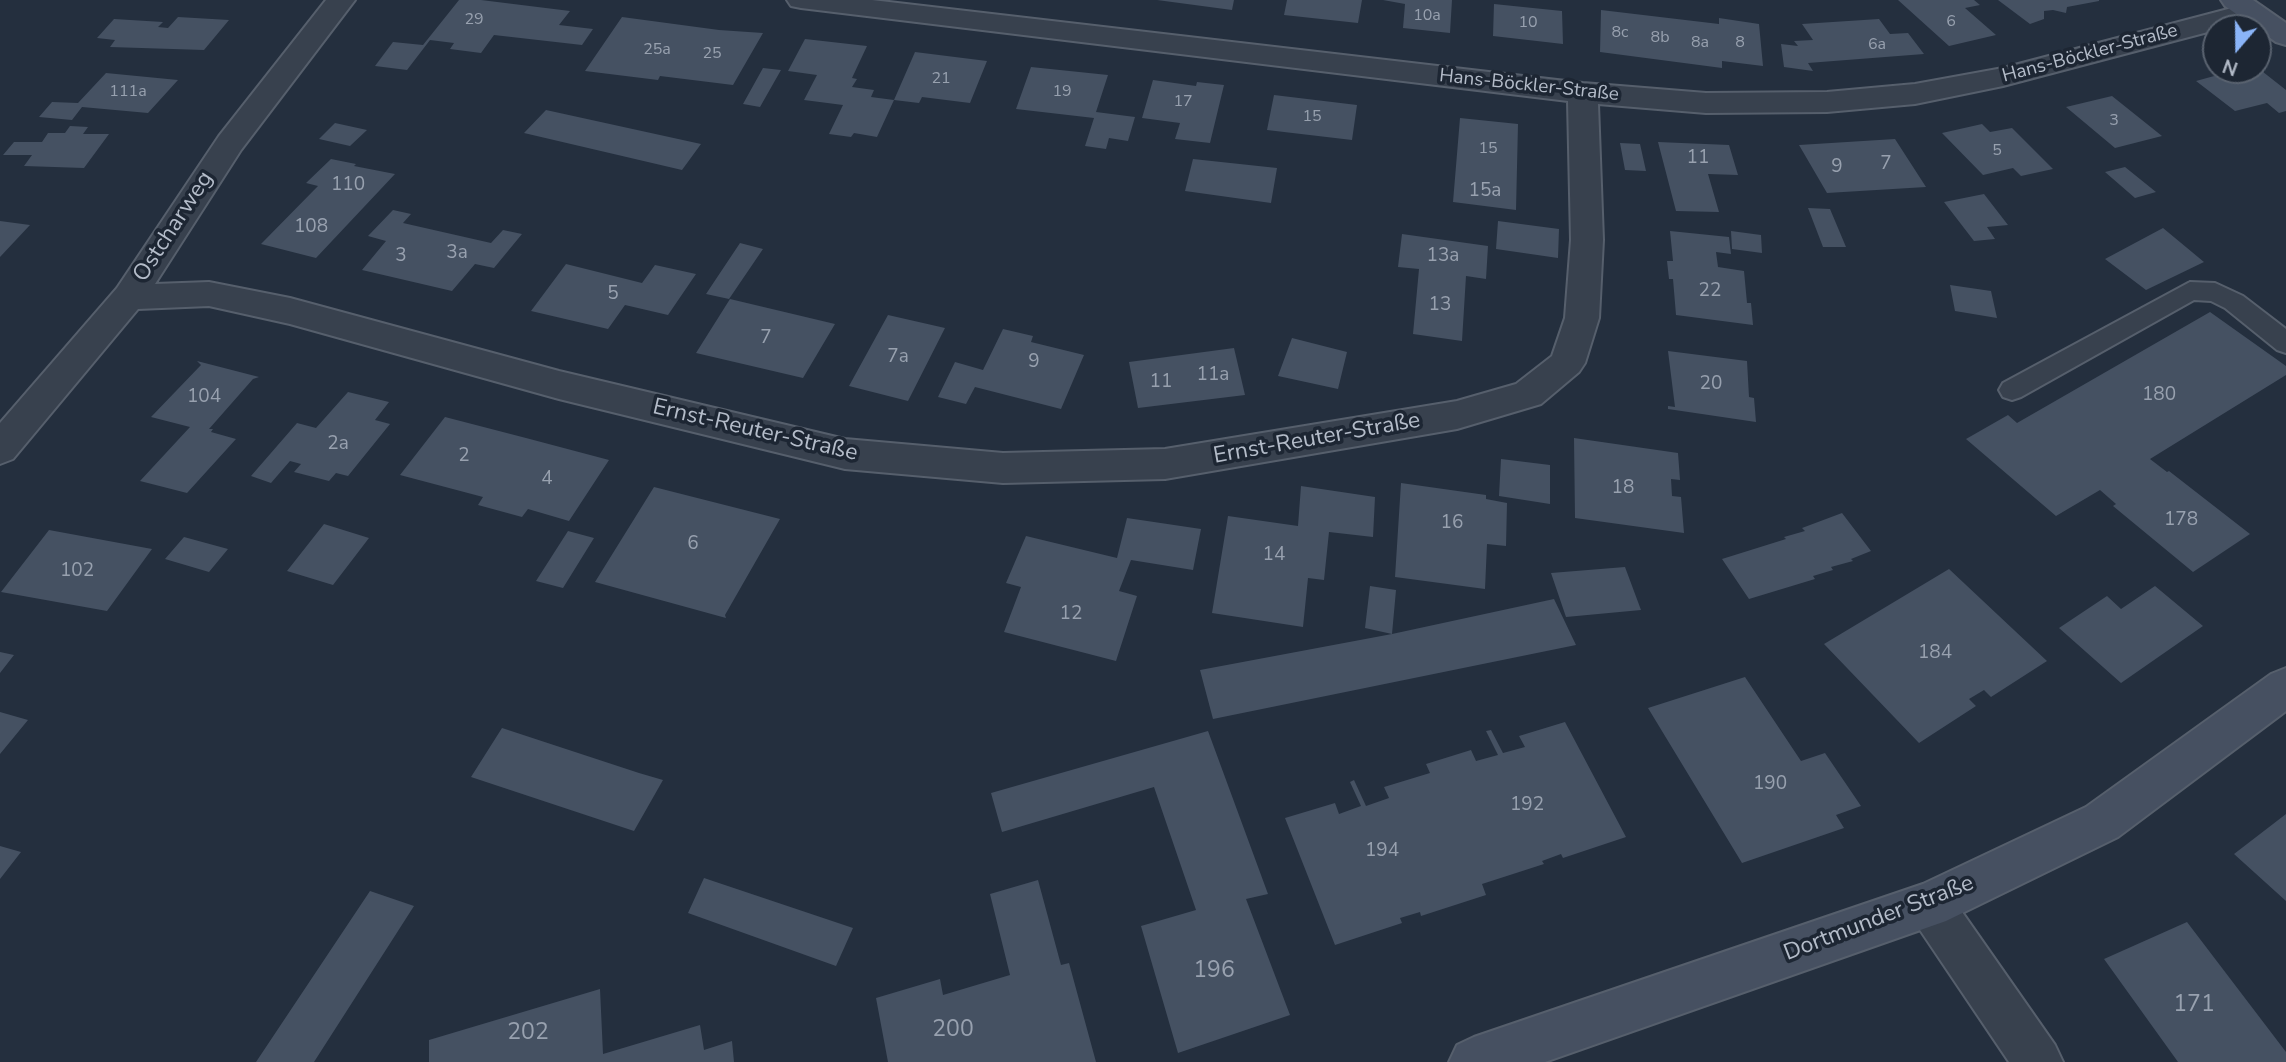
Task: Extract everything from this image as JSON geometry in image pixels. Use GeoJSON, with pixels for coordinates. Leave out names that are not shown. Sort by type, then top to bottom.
{"type":"FeatureCollection","features":[{"type":"Feature","properties":{"kind":"main road"},"geometry":{"type":"LineString","coordinates":[[2243,6],[2286,36]]}},
{"type":"Feature","properties":{"kind":"main road","name":"Dortmunder Straße"},"geometry":{"type":"LineString","coordinates":[[1474,1062],[1930,905],[2102,822],[2286,687]]}},
{"type":"Feature","properties":{"kind":"street","name":"Ostcharweg"},"geometry":{"type":"LineString","coordinates":[[0,449],[129,297],[230,143],[341,0]]}},
{"type":"Feature","properties":{"kind":"street","name":"Hans-Böckler-Straße"},"geometry":{"type":"LineString","coordinates":[[801,0],[1583,93],[1706,103],[1827,102],[1915,94],[2003,77],[2243,6]]}},
{"type":"Feature","properties":{"kind":"street","name":"Ernst-Reuter-Straße"},"geometry":{"type":"LineString","coordinates":[[129,297],[209,295],[289,311],[559,386],[845,454],[1003,468],[1165,464],[1457,415],[1528,394],[1567,363],[1581,318],[1587,240],[1583,93]]}},
{"type":"Feature","properties":{"kind":"street"},"geometry":{"type":"LineString","coordinates":[[1930,905],[2038,1062]]}},
{"type":"Feature","properties":{"kind":"lane"},"geometry":{"type":"LineString","coordinates":[[2012,390],[2190,291],[2215,292],[2234,302],[2286,343]]}},
{"type":"Feature","properties":{"kind":"building"},"geometry":{"type":"Polygon","coordinates":[[[459,0],[481,0],[570,11],[559,25],[593,29],[582,45],[494,35],[481,53],[450,49],[454,43],[430,40],[407,70],[375,66],[393,42],[423,45],[459,0]]]}},
{"type":"Feature","properties":{"kind":"building"},"geometry":{"type":"Polygon","coordinates":[[[1157,0],[1234,0],[1232,10],[1157,0]]]}},
{"type":"Feature","properties":{"kind":"building"},"geometry":{"type":"Polygon","coordinates":[[[1287,0],[1362,0],[1358,23],[1284,15],[1287,0]]]}},
{"type":"Feature","properties":{"kind":"building"},"geometry":{"type":"Polygon","coordinates":[[[1383,0],[1452,0],[1450,33],[1403,28],[1405,4],[1383,0]]]}},
{"type":"Feature","properties":{"kind":"building"},"geometry":{"type":"Polygon","coordinates":[[[1898,0],[1974,0],[1980,5],[1965,8],[1996,35],[1949,46],[1898,0]]]}},
{"type":"Feature","properties":{"kind":"building"},"geometry":{"type":"Polygon","coordinates":[[[1998,0],[2099,1],[2067,7],[2066,13],[2044,11],[2044,19],[2030,24],[1998,0]]]}},
{"type":"Feature","properties":{"kind":"building"},"geometry":{"type":"Polygon","coordinates":[[[1494,4],[1562,11],[1563,44],[1493,36],[1494,4]]]}},
{"type":"Feature","properties":{"kind":"building"},"geometry":{"type":"Polygon","coordinates":[[[1601,10],[1719,24],[1719,18],[1759,24],[1763,66],[1722,61],[1722,68],[1600,52],[1601,10]]]}},
{"type":"Feature","properties":{"kind":"building"},"geometry":{"type":"Polygon","coordinates":[[[178,17],[229,20],[204,50],[110,47],[115,40],[97,38],[114,19],[163,22],[158,27],[168,28],[178,17]]]}},
{"type":"Feature","properties":{"kind":"building"},"geometry":{"type":"Polygon","coordinates":[[[622,17],[763,33],[733,85],[585,71],[622,17]]]}},
{"type":"Feature","properties":{"kind":"building"},"geometry":{"type":"Polygon","coordinates":[[[1879,19],[1890,34],[1908,33],[1924,54],[1808,63],[1813,71],[1784,67],[1781,44],[1798,46],[1794,41],[1813,40],[1802,24],[1879,19]]]}},
{"type":"Feature","properties":{"kind":"building"},"geometry":{"type":"Polygon","coordinates":[[[805,39],[867,46],[852,78],[857,79],[852,87],[874,90],[871,97],[894,100],[877,137],[854,133],[851,137],[829,134],[843,105],[804,100],[817,75],[788,71],[805,39]]]}},
{"type":"Feature","properties":{"kind":"building"},"geometry":{"type":"Polygon","coordinates":[[[915,52],[987,61],[970,103],[922,97],[919,103],[894,100],[915,52]]]}},
{"type":"Feature","properties":{"kind":"building"},"geometry":{"type":"Polygon","coordinates":[[[1031,67],[1108,75],[1096,112],[1135,117],[1128,141],[1109,138],[1106,149],[1085,146],[1094,118],[1016,109],[1031,67]]]}},
{"type":"Feature","properties":{"kind":"building"},"geometry":{"type":"Polygon","coordinates":[[[763,68],[781,70],[760,107],[743,104],[763,68]]]}},
{"type":"Feature","properties":{"kind":"building"},"geometry":{"type":"Polygon","coordinates":[[[106,73],[178,80],[148,113],[82,107],[72,120],[39,117],[52,102],[78,103],[106,73]]]}},
{"type":"Feature","properties":{"kind":"building"},"geometry":{"type":"Polygon","coordinates":[[[2202,79],[2202,84],[2272,84],[2272,79],[2286,90],[2286,111],[2279,113],[2267,103],[2235,111],[2196,81],[2202,79]]]}},
{"type":"Feature","properties":{"kind":"building"},"geometry":{"type":"Polygon","coordinates":[[[1153,80],[1196,86],[1197,82],[1224,85],[1210,143],[1175,139],[1180,123],[1142,118],[1153,80]]]}},
{"type":"Feature","properties":{"kind":"building"},"geometry":{"type":"Polygon","coordinates":[[[1274,95],[1357,105],[1352,140],[1267,130],[1274,95]]]}},
{"type":"Feature","properties":{"kind":"building"},"geometry":{"type":"Polygon","coordinates":[[[2112,96],[2162,136],[2115,148],[2066,107],[2112,96]]]}},
{"type":"Feature","properties":{"kind":"building"},"geometry":{"type":"Polygon","coordinates":[[[546,110],[701,144],[682,170],[524,133],[546,110]]]}},
{"type":"Feature","properties":{"kind":"building"},"geometry":{"type":"Polygon","coordinates":[[[1460,118],[1518,124],[1516,210],[1453,202],[1460,118]]]}},
{"type":"Feature","properties":{"kind":"building"},"geometry":{"type":"Polygon","coordinates":[[[335,123],[367,130],[350,146],[319,139],[335,123]]]}},
{"type":"Feature","properties":{"kind":"building"},"geometry":{"type":"Polygon","coordinates":[[[1982,124],[1990,132],[2012,128],[2053,169],[2021,176],[2013,168],[1983,175],[1942,133],[1982,124]]]}},
{"type":"Feature","properties":{"kind":"building"},"geometry":{"type":"Polygon","coordinates":[[[70,126],[88,127],[83,134],[109,134],[84,168],[24,166],[32,155],[3,155],[14,142],[42,142],[48,133],[65,133],[70,126]]]}},
{"type":"Feature","properties":{"kind":"building"},"geometry":{"type":"Polygon","coordinates":[[[1895,139],[1926,187],[1827,193],[1799,145],[1895,139]]]}},
{"type":"Feature","properties":{"kind":"building"},"geometry":{"type":"Polygon","coordinates":[[[1658,142],[1729,145],[1738,175],[1708,174],[1719,212],[1676,211],[1658,142]]]}},
{"type":"Feature","properties":{"kind":"building"},"geometry":{"type":"Polygon","coordinates":[[[1620,143],[1640,144],[1646,171],[1625,170],[1620,143]]]}},
{"type":"Feature","properties":{"kind":"building"},"geometry":{"type":"Polygon","coordinates":[[[331,159],[395,174],[316,258],[261,244],[318,186],[306,183],[331,159]]]}},
{"type":"Feature","properties":{"kind":"building"},"geometry":{"type":"Polygon","coordinates":[[[1193,159],[1277,168],[1271,203],[1185,191],[1193,159]]]}},
{"type":"Feature","properties":{"kind":"building"},"geometry":{"type":"Polygon","coordinates":[[[2125,167],[2156,192],[2135,198],[2105,172],[2125,167]]]}},
{"type":"Feature","properties":{"kind":"building"},"geometry":{"type":"Polygon","coordinates":[[[1984,194],[2008,225],[1987,227],[1995,239],[1974,241],[1944,202],[1984,194]]]}},
{"type":"Feature","properties":{"kind":"building"},"geometry":{"type":"Polygon","coordinates":[[[1808,208],[1830,209],[1846,247],[1823,247],[1808,208]]]}},
{"type":"Feature","properties":{"kind":"building"},"geometry":{"type":"Polygon","coordinates":[[[393,210],[411,214],[403,223],[491,243],[503,230],[522,234],[494,268],[475,264],[452,291],[362,270],[386,241],[368,236],[393,210]]]}},
{"type":"Feature","properties":{"kind":"building"},"geometry":{"type":"Polygon","coordinates":[[[0,221],[30,225],[0,257],[0,221]]]}},
{"type":"Feature","properties":{"kind":"building"},"geometry":{"type":"Polygon","coordinates":[[[1498,221],[1559,229],[1558,258],[1496,249],[1498,221]]]}},
{"type":"Feature","properties":{"kind":"building"},"geometry":{"type":"Polygon","coordinates":[[[2163,228],[2204,262],[2146,290],[2105,259],[2163,228]]]}},
{"type":"Feature","properties":{"kind":"building"},"geometry":{"type":"Polygon","coordinates":[[[1670,231],[1729,237],[1731,254],[1716,252],[1718,267],[1744,271],[1747,303],[1751,303],[1753,325],[1676,315],[1673,279],[1669,279],[1667,261],[1673,261],[1670,231]]]}},
{"type":"Feature","properties":{"kind":"building"},"geometry":{"type":"Polygon","coordinates":[[[1731,231],[1761,235],[1762,253],[1732,249],[1731,231]]]}},
{"type":"Feature","properties":{"kind":"building"},"geometry":{"type":"Polygon","coordinates":[[[1402,234],[1488,246],[1486,279],[1466,276],[1462,341],[1413,334],[1419,269],[1398,267],[1402,234]]]}},
{"type":"Feature","properties":{"kind":"building"},"geometry":{"type":"Polygon","coordinates":[[[740,243],[763,249],[729,299],[706,294],[740,243]]]}},
{"type":"Feature","properties":{"kind":"building"},"geometry":{"type":"Polygon","coordinates":[[[566,264],[642,283],[655,265],[696,274],[668,315],[625,305],[608,329],[531,311],[566,264]]]}},
{"type":"Feature","properties":{"kind":"building"},"geometry":{"type":"Polygon","coordinates":[[[1950,285],[1991,291],[1997,318],[1955,311],[1950,285]]]}},
{"type":"Feature","properties":{"kind":"building"},"geometry":{"type":"Polygon","coordinates":[[[730,299],[835,324],[803,378],[696,353],[730,299]]]}},
{"type":"Feature","properties":{"kind":"building"},"geometry":{"type":"Polygon","coordinates":[[[2210,312],[2286,366],[2286,375],[2150,459],[2250,534],[2193,572],[2113,506],[2116,504],[2100,490],[2056,516],[1966,439],[2008,415],[2017,423],[2210,312]]]}},
{"type":"Feature","properties":{"kind":"building"},"geometry":{"type":"Polygon","coordinates":[[[888,315],[945,328],[908,401],[849,386],[888,315]]]}},
{"type":"Feature","properties":{"kind":"building"},"geometry":{"type":"Polygon","coordinates":[[[1003,329],[1033,336],[1031,342],[1084,355],[1061,409],[975,387],[966,404],[938,397],[955,362],[983,370],[1003,329]]]}},
{"type":"Feature","properties":{"kind":"building"},"geometry":{"type":"Polygon","coordinates":[[[1292,338],[1347,352],[1338,389],[1278,376],[1292,338]]]}},
{"type":"Feature","properties":{"kind":"building"},"geometry":{"type":"Polygon","coordinates":[[[1234,348],[1245,395],[1138,408],[1129,362],[1234,348]]]}},
{"type":"Feature","properties":{"kind":"building"},"geometry":{"type":"Polygon","coordinates":[[[1668,351],[1747,361],[1749,397],[1754,398],[1756,422],[1668,409],[1668,406],[1675,407],[1668,351]]]}},
{"type":"Feature","properties":{"kind":"building"},"geometry":{"type":"Polygon","coordinates":[[[197,361],[259,377],[253,379],[209,429],[213,429],[211,432],[236,439],[187,493],[140,481],[190,427],[151,417],[201,365],[197,361]]]}},
{"type":"Feature","properties":{"kind":"building"},"geometry":{"type":"Polygon","coordinates":[[[348,392],[389,402],[375,420],[390,424],[348,476],[336,473],[329,481],[294,472],[301,464],[290,461],[271,483],[251,476],[297,423],[316,428],[348,392]]]}},
{"type":"Feature","properties":{"kind":"building"},"geometry":{"type":"Polygon","coordinates":[[[445,417],[609,460],[569,521],[528,509],[522,517],[478,505],[483,497],[400,475],[445,417]]]}},
{"type":"Feature","properties":{"kind":"building"},"geometry":{"type":"Polygon","coordinates":[[[1574,438],[1678,453],[1680,480],[1671,479],[1672,496],[1681,497],[1684,533],[1575,518],[1574,438]]]}},
{"type":"Feature","properties":{"kind":"building"},"geometry":{"type":"Polygon","coordinates":[[[1501,459],[1550,465],[1550,504],[1499,496],[1501,459]]]}},
{"type":"Feature","properties":{"kind":"building"},"geometry":{"type":"Polygon","coordinates":[[[1401,483],[1486,495],[1486,499],[1507,503],[1506,546],[1487,544],[1485,589],[1395,577],[1401,483]]]}},
{"type":"Feature","properties":{"kind":"building"},"geometry":{"type":"Polygon","coordinates":[[[1301,486],[1375,497],[1373,537],[1329,532],[1324,580],[1308,578],[1303,627],[1212,613],[1228,516],[1298,526],[1301,486]]]}},
{"type":"Feature","properties":{"kind":"building"},"geometry":{"type":"Polygon","coordinates":[[[654,487],[780,519],[725,615],[726,618],[595,582],[654,487]]]}},
{"type":"Feature","properties":{"kind":"building"},"geometry":{"type":"Polygon","coordinates":[[[1842,513],[1871,551],[1851,559],[1853,561],[1831,567],[1833,570],[1813,576],[1815,579],[1749,599],[1722,559],[1786,539],[1784,537],[1805,531],[1802,528],[1842,513]]]}},
{"type":"Feature","properties":{"kind":"building"},"geometry":{"type":"Polygon","coordinates":[[[1127,518],[1201,529],[1193,570],[1131,560],[1119,591],[1137,596],[1116,661],[1004,632],[1021,587],[1006,583],[1026,536],[1117,558],[1127,518]]]}},
{"type":"Feature","properties":{"kind":"building"},"geometry":{"type":"Polygon","coordinates":[[[324,524],[369,538],[333,585],[287,571],[324,524]]]}},
{"type":"Feature","properties":{"kind":"building"},"geometry":{"type":"Polygon","coordinates":[[[49,530],[152,549],[107,611],[1,592],[49,530]]]}},
{"type":"Feature","properties":{"kind":"building"},"geometry":{"type":"Polygon","coordinates":[[[568,531],[594,538],[563,588],[536,581],[568,531]]]}},
{"type":"Feature","properties":{"kind":"building"},"geometry":{"type":"Polygon","coordinates":[[[184,537],[228,549],[209,572],[165,559],[184,537]]]}},
{"type":"Feature","properties":{"kind":"building"},"geometry":{"type":"Polygon","coordinates":[[[1625,567],[1641,610],[1566,617],[1551,573],[1625,567]]]}},
{"type":"Feature","properties":{"kind":"building"},"geometry":{"type":"Polygon","coordinates":[[[1949,569],[2047,661],[1991,697],[1984,690],[1969,699],[1976,706],[1919,743],[1824,644],[1949,569]]]}},
{"type":"Feature","properties":{"kind":"building"},"geometry":{"type":"Polygon","coordinates":[[[1370,586],[1396,590],[1392,634],[1365,628],[1370,586]]]}},
{"type":"Feature","properties":{"kind":"building"},"geometry":{"type":"Polygon","coordinates":[[[2155,586],[2203,626],[2121,683],[2059,628],[2107,596],[2121,609],[2155,586]]]}},
{"type":"Feature","properties":{"kind":"building"},"geometry":{"type":"Polygon","coordinates":[[[1554,599],[1576,645],[1213,719],[1200,670],[1392,634],[1554,599]]]}},
{"type":"Feature","properties":{"kind":"building"},"geometry":{"type":"Polygon","coordinates":[[[0,652],[14,655],[0,673],[0,652]]]}},
{"type":"Feature","properties":{"kind":"building"},"geometry":{"type":"Polygon","coordinates":[[[1745,677],[1801,761],[1825,753],[1861,806],[1836,815],[1844,828],[1742,863],[1648,708],[1745,677]]]}},
{"type":"Feature","properties":{"kind":"building"},"geometry":{"type":"Polygon","coordinates":[[[0,712],[28,720],[0,754],[0,712]]]}},
{"type":"Feature","properties":{"kind":"building"},"geometry":{"type":"Polygon","coordinates":[[[1565,722],[1626,837],[1563,858],[1561,854],[1542,861],[1544,864],[1482,884],[1486,895],[1421,916],[1420,912],[1400,918],[1402,923],[1335,945],[1285,818],[1335,803],[1339,814],[1361,806],[1350,782],[1354,780],[1366,806],[1389,798],[1384,787],[1430,773],[1426,764],[1471,750],[1476,761],[1498,755],[1486,731],[1491,730],[1503,753],[1525,747],[1519,736],[1565,722]]]}},
{"type":"Feature","properties":{"kind":"building"},"geometry":{"type":"Polygon","coordinates":[[[502,728],[663,780],[634,831],[471,777],[502,728]]]}},
{"type":"Feature","properties":{"kind":"building"},"geometry":{"type":"Polygon","coordinates":[[[1208,731],[1268,894],[1246,899],[1290,1015],[1178,1053],[1141,926],[1196,910],[1154,787],[1002,832],[991,793],[1208,731]]]}},
{"type":"Feature","properties":{"kind":"building"},"geometry":{"type":"Polygon","coordinates":[[[2286,814],[2286,901],[2234,854],[2286,814]]]}},
{"type":"Feature","properties":{"kind":"building"},"geometry":{"type":"Polygon","coordinates":[[[0,846],[21,852],[0,879],[0,846]]]}},
{"type":"Feature","properties":{"kind":"building"},"geometry":{"type":"Polygon","coordinates":[[[704,878],[853,928],[836,966],[688,913],[704,878]]]}},
{"type":"Feature","properties":{"kind":"building"},"geometry":{"type":"Polygon","coordinates":[[[1038,880],[1061,965],[1069,963],[1096,1062],[888,1062],[876,998],[940,979],[943,995],[1010,975],[990,894],[1038,880]]]}},
{"type":"Feature","properties":{"kind":"building"},"geometry":{"type":"Polygon","coordinates":[[[370,891],[414,906],[314,1062],[256,1062],[370,891]]]}},
{"type":"Feature","properties":{"kind":"building"},"geometry":{"type":"Polygon","coordinates":[[[2187,922],[2286,1052],[2286,1062],[2178,1062],[2104,959],[2187,922]]]}},
{"type":"Feature","properties":{"kind":"building"},"geometry":{"type":"Polygon","coordinates":[[[600,989],[603,1054],[700,1025],[704,1050],[732,1041],[734,1062],[429,1062],[429,1040],[600,989]]]}}]}
